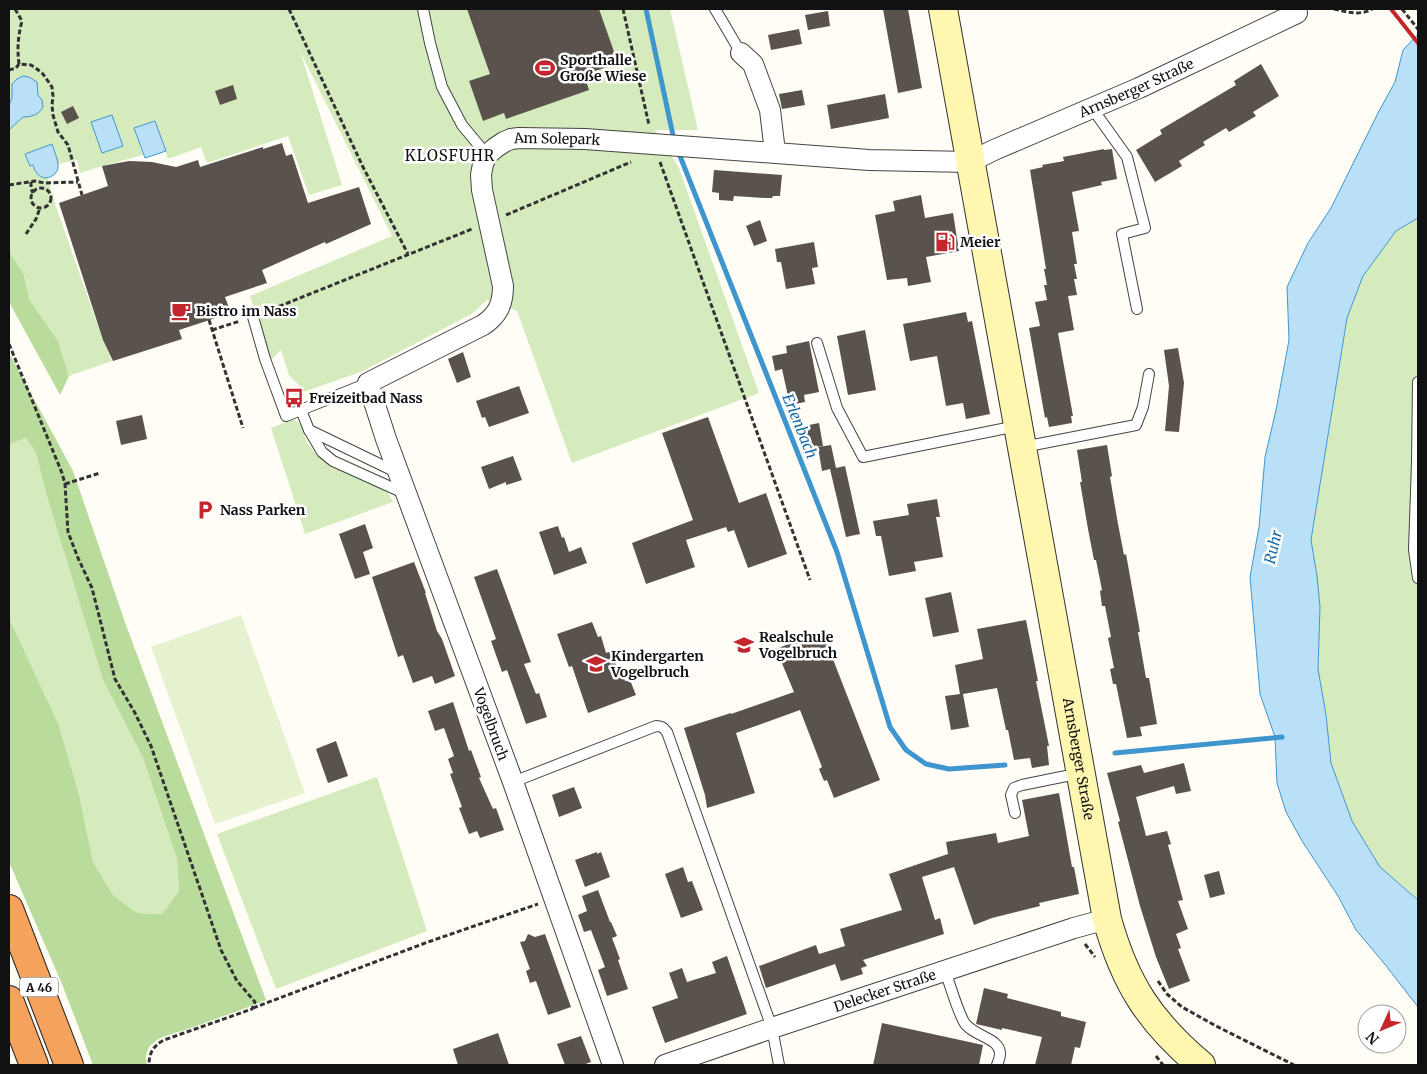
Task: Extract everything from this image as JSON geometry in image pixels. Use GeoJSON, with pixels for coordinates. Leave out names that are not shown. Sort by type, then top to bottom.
{"type":"FeatureCollection","features":[{"type":"Feature","properties":{"kind":"highway","name":"A 46"},"geometry":{"type":"LineString","coordinates":[[9,909],[69,1065]]}},
{"type":"Feature","properties":{"kind":"highway","name":"A 46"},"geometry":{"type":"LineString","coordinates":[[9,1000],[34,1065]]}},
{"type":"Feature","properties":{"kind":"street","name":"Arnsberger Straße"},"geometry":{"type":"LineString","coordinates":[[943,9],[1108,919],[1120,960],[1136,992],[1161,1027],[1201,1065]]}},
{"type":"Feature","properties":{"kind":"street","name":"Arnsberger Straße"},"geometry":{"type":"LineString","coordinates":[[970,162],[1139,88],[1297,11]]}},
{"type":"Feature","properties":{"kind":"street"},"geometry":{"type":"LineString","coordinates":[[742,53],[754,64],[770,110],[776,152]]}},
{"type":"Feature","properties":{"kind":"street","name":"Am Solepark"},"geometry":{"type":"LineString","coordinates":[[487,155],[504,142],[519,138],[585,139],[655,148],[776,152],[869,160],[970,162]]}},
{"type":"Feature","properties":{"kind":"street"},"geometry":{"type":"LineString","coordinates":[[368,383],[483,325],[496,314],[503,301],[503,286],[482,190],[481,175],[487,155]]}},
{"type":"Feature","properties":{"kind":"street","name":"Vogelbruch"},"geometry":{"type":"LineString","coordinates":[[368,383],[399,474],[513,782],[613,1065]]}},
{"type":"Feature","properties":{"kind":"street","name":"Delecker Straße"},"geometry":{"type":"LineString","coordinates":[[665,1065],[1074,928],[1108,919]]}},
{"type":"Feature","properties":{"kind":"lane"},"geometry":{"type":"LineString","coordinates":[[423,9],[442,87],[462,125],[487,155]]}},
{"type":"Feature","properties":{"kind":"lane"},"geometry":{"type":"LineString","coordinates":[[715,9],[742,53]]}},
{"type":"Feature","properties":{"kind":"lane"},"geometry":{"type":"LineString","coordinates":[[1092,108],[1127,156],[1145,228],[1122,234],[1137,309]]}},
{"type":"Feature","properties":{"kind":"lane"},"geometry":{"type":"LineString","coordinates":[[253,317],[286,416],[368,383]]}},
{"type":"Feature","properties":{"kind":"lane"},"geometry":{"type":"LineString","coordinates":[[817,343],[837,408],[863,457],[1136,424],[1143,407],[1149,374]]}},
{"type":"Feature","properties":{"kind":"lane"},"geometry":{"type":"LineString","coordinates":[[1418,382],[1414,550],[1418,578]]}},
{"type":"Feature","properties":{"kind":"lane"},"geometry":{"type":"LineString","coordinates":[[301,410],[309,430],[322,452],[333,461],[407,495]]}},
{"type":"Feature","properties":{"kind":"lane"},"geometry":{"type":"LineString","coordinates":[[309,430],[399,474]]}},
{"type":"Feature","properties":{"kind":"lane"},"geometry":{"type":"LineString","coordinates":[[513,782],[656,726],[664,728],[772,1028],[779,1065]]}},
{"type":"Feature","properties":{"kind":"lane"},"geometry":{"type":"LineString","coordinates":[[1015,813],[1011,795],[1014,788],[1082,773]]}},
{"type":"Feature","properties":{"kind":"lane"},"geometry":{"type":"LineString","coordinates":[[945,971],[967,1026],[994,1042],[999,1049],[997,1065]]}},
{"type":"Feature","properties":{"kind":"path"},"geometry":{"type":"LineString","coordinates":[[9,70],[16,68],[19,64],[19,33],[22,21],[15,9]]}},
{"type":"Feature","properties":{"kind":"path"},"geometry":{"type":"LineString","coordinates":[[289,9],[363,167],[408,254]]}},
{"type":"Feature","properties":{"kind":"path"},"geometry":{"type":"LineString","coordinates":[[622,9],[655,148],[810,580]]}},
{"type":"Feature","properties":{"kind":"path"},"geometry":{"type":"LineString","coordinates":[[1334,9],[1354,13],[1366,12],[1372,9]]}},
{"type":"Feature","properties":{"kind":"path"},"geometry":{"type":"LineString","coordinates":[[1402,9],[1418,29]]}},
{"type":"Feature","properties":{"kind":"path"},"geometry":{"type":"LineString","coordinates":[[19,64],[31,65],[37,69],[43,74],[52,88],[53,115],[58,132],[68,145],[82,195]]}},
{"type":"Feature","properties":{"kind":"path"},"geometry":{"type":"LineString","coordinates":[[212,330],[253,317],[489,222],[655,148]]}},
{"type":"Feature","properties":{"kind":"path"},"geometry":{"type":"LineString","coordinates":[[31,182],[30,189],[33,193],[33,204],[40,208],[48,206],[51,201],[51,195],[48,190],[42,188],[33,193]]}},
{"type":"Feature","properties":{"kind":"path"},"geometry":{"type":"LineString","coordinates":[[9,184],[78,182]]}},
{"type":"Feature","properties":{"kind":"path"},"geometry":{"type":"LineString","coordinates":[[26,234],[36,220],[40,208]]}},
{"type":"Feature","properties":{"kind":"path"},"geometry":{"type":"LineString","coordinates":[[209,320],[243,428]]}},
{"type":"Feature","properties":{"kind":"path"},"geometry":{"type":"LineString","coordinates":[[9,344],[59,463],[64,484],[68,532],[92,588],[115,679],[135,713],[151,746],[221,950],[237,981],[252,998],[255,1004],[252,1009]]}},
{"type":"Feature","properties":{"kind":"path"},"geometry":{"type":"LineString","coordinates":[[64,484],[100,473]]}},
{"type":"Feature","properties":{"kind":"path"},"geometry":{"type":"LineString","coordinates":[[149,1065],[151,1052],[164,1040],[252,1009],[428,942],[554,898]]}},
{"type":"Feature","properties":{"kind":"path"},"geometry":{"type":"LineString","coordinates":[[1155,975],[1167,994],[1182,1007],[1224,1031],[1294,1065]]}},
{"type":"Feature","properties":{"kind":"green space"},"geometry":{"type":"Polygon","coordinates":[[[9,9],[670,9],[698,130],[655,130],[679,168],[759,393],[572,463],[517,311],[487,300],[473,313],[363,371],[292,396],[301,387],[289,375],[281,350],[270,361],[250,296],[392,236],[300,51],[342,185],[309,195],[288,136],[207,163],[201,147],[168,159],[155,121],[134,128],[143,155],[80,173],[77,160],[58,164],[52,144],[30,166],[33,164],[43,178],[48,178],[55,204],[112,361],[69,376],[58,341],[29,299],[24,275],[9,251],[9,9]]]}},
{"type":"Feature","properties":{"kind":"green space"},"geometry":{"type":"Polygon","coordinates":[[[1418,218],[1418,899],[1380,867],[1352,821],[1331,763],[1326,715],[1318,669],[1320,607],[1311,540],[1347,318],[1363,276],[1396,231],[1418,218]]]}},
{"type":"Feature","properties":{"kind":"green space"},"geometry":{"type":"Polygon","coordinates":[[[9,251],[24,275],[29,299],[58,341],[69,376],[60,395],[9,302],[9,251]]]}},
{"type":"Feature","properties":{"kind":"green space"},"geometry":{"type":"Polygon","coordinates":[[[9,353],[73,471],[126,625],[266,1000],[159,1039],[148,1048],[147,1065],[93,1065],[62,984],[9,862],[9,618],[58,723],[79,794],[93,862],[113,895],[137,913],[162,914],[179,891],[177,859],[143,758],[103,680],[46,493],[36,453],[26,438],[9,444],[9,353]]]}},
{"type":"Feature","properties":{"kind":"green space"},"geometry":{"type":"Polygon","coordinates":[[[295,420],[301,425],[307,443],[317,455],[331,464],[387,491],[393,502],[305,534],[271,428],[295,420]]]}},
{"type":"Feature","properties":{"kind":"green space"},"geometry":{"type":"Polygon","coordinates":[[[26,438],[36,453],[46,493],[103,680],[143,758],[177,859],[179,891],[162,914],[137,913],[113,895],[93,862],[79,794],[58,723],[9,618],[9,444],[26,438]]]}},
{"type":"Feature","properties":{"kind":"green space"},"geometry":{"type":"Polygon","coordinates":[[[241,615],[305,793],[215,824],[151,647],[241,615]]]}},
{"type":"Feature","properties":{"kind":"green space"},"geometry":{"type":"Polygon","coordinates":[[[377,777],[427,931],[276,989],[217,834],[377,777]]]}},
{"type":"Feature","properties":{"kind":"water","name":"Ruhr"},"geometry":{"type":"Polygon","coordinates":[[[1418,34],[1418,218],[1396,231],[1363,276],[1347,318],[1311,540],[1320,607],[1318,669],[1326,715],[1331,763],[1352,821],[1380,867],[1418,900],[1418,1007],[1356,930],[1338,896],[1302,841],[1286,812],[1277,783],[1275,737],[1260,694],[1250,577],[1259,527],[1265,457],[1289,340],[1287,287],[1308,243],[1331,208],[1395,82],[1403,50],[1418,34]]]}},
{"type":"Feature","properties":{"kind":"water"},"geometry":{"type":"Polygon","coordinates":[[[23,76],[37,82],[38,95],[42,100],[43,107],[34,115],[23,117],[9,130],[9,105],[12,98],[12,84],[23,76]]]}},
{"type":"Feature","properties":{"kind":"water"},"geometry":{"type":"Polygon","coordinates":[[[112,115],[123,146],[102,153],[91,122],[112,115]]]}},
{"type":"Feature","properties":{"kind":"water"},"geometry":{"type":"Polygon","coordinates":[[[155,121],[166,151],[145,158],[134,128],[155,121]]]}},
{"type":"Feature","properties":{"kind":"water"},"geometry":{"type":"Polygon","coordinates":[[[52,144],[58,168],[55,174],[45,178],[35,171],[33,165],[30,166],[25,154],[52,144]]]}},
{"type":"Feature","properties":{"kind":"building","name":"Sporthalle Große Wiese"},"geometry":{"type":"Polygon","coordinates":[[[467,9],[599,9],[618,63],[584,75],[589,90],[506,119],[504,113],[483,121],[469,81],[490,74],[467,9]]]}},
{"type":"Feature","properties":{"kind":"building"},"geometry":{"type":"Polygon","coordinates":[[[883,9],[908,9],[922,88],[898,93],[883,9]]]}},
{"type":"Feature","properties":{"kind":"building"},"geometry":{"type":"Polygon","coordinates":[[[828,11],[830,26],[808,30],[805,15],[828,11]]]}},
{"type":"Feature","properties":{"kind":"building"},"geometry":{"type":"Polygon","coordinates":[[[799,29],[802,44],[771,50],[768,35],[799,29]]]}},
{"type":"Feature","properties":{"kind":"building"},"geometry":{"type":"Polygon","coordinates":[[[1261,64],[1279,96],[1253,112],[1256,116],[1229,132],[1226,128],[1203,142],[1205,145],[1179,161],[1182,166],[1155,182],[1136,150],[1162,134],[1160,130],[1236,85],[1234,81],[1261,64]]]}},
{"type":"Feature","properties":{"kind":"building"},"geometry":{"type":"Polygon","coordinates":[[[233,85],[237,99],[220,105],[215,91],[233,85]]]}},
{"type":"Feature","properties":{"kind":"building"},"geometry":{"type":"Polygon","coordinates":[[[802,90],[805,105],[782,109],[779,94],[802,90]]]}},
{"type":"Feature","properties":{"kind":"building"},"geometry":{"type":"Polygon","coordinates":[[[885,94],[889,118],[831,129],[827,105],[885,94]]]}},
{"type":"Feature","properties":{"kind":"building"},"geometry":{"type":"Polygon","coordinates":[[[73,106],[79,118],[67,124],[61,112],[73,106]]]}},
{"type":"Feature","properties":{"kind":"building"},"geometry":{"type":"Polygon","coordinates":[[[282,143],[286,156],[292,154],[308,203],[359,187],[371,224],[262,270],[267,283],[225,297],[231,313],[179,330],[182,339],[113,361],[103,340],[59,203],[108,186],[102,166],[129,161],[152,162],[176,167],[198,160],[200,167],[282,143]]]}},
{"type":"Feature","properties":{"kind":"building"},"geometry":{"type":"Polygon","coordinates":[[[1112,149],[1117,179],[1101,182],[1102,185],[1072,192],[1079,231],[1072,232],[1077,264],[1074,264],[1077,279],[1074,279],[1077,295],[1068,296],[1074,330],[1058,333],[1073,416],[1071,416],[1072,423],[1049,427],[1047,417],[1045,418],[1029,328],[1040,326],[1035,302],[1047,300],[1044,285],[1047,285],[1044,269],[1046,269],[1030,170],[1043,167],[1042,165],[1064,161],[1063,157],[1112,149]]]}},
{"type":"Feature","properties":{"kind":"building"},"geometry":{"type":"Polygon","coordinates":[[[714,170],[782,175],[780,196],[766,198],[734,196],[733,201],[719,200],[719,193],[712,192],[714,170]]]}},
{"type":"Feature","properties":{"kind":"building"},"geometry":{"type":"Polygon","coordinates":[[[921,195],[925,218],[953,213],[959,251],[926,257],[931,282],[908,286],[907,278],[887,280],[875,215],[895,211],[893,201],[921,195]]]}},
{"type":"Feature","properties":{"kind":"building"},"geometry":{"type":"Polygon","coordinates":[[[760,220],[767,241],[754,246],[746,226],[760,220]]]}},
{"type":"Feature","properties":{"kind":"building"},"geometry":{"type":"Polygon","coordinates":[[[814,242],[818,267],[812,268],[815,284],[786,289],[781,262],[777,262],[775,249],[814,242]]]}},
{"type":"Feature","properties":{"kind":"building"},"geometry":{"type":"Polygon","coordinates":[[[966,312],[968,322],[972,321],[990,414],[966,419],[963,403],[946,406],[937,356],[910,361],[903,324],[966,312]]]}},
{"type":"Feature","properties":{"kind":"building"},"geometry":{"type":"Polygon","coordinates":[[[865,330],[876,390],[848,395],[837,336],[865,330]]]}},
{"type":"Feature","properties":{"kind":"building"},"geometry":{"type":"Polygon","coordinates":[[[809,341],[819,392],[804,395],[805,402],[790,405],[782,369],[775,371],[772,356],[787,353],[786,346],[809,341]]]}},
{"type":"Feature","properties":{"kind":"building"},"geometry":{"type":"Polygon","coordinates":[[[1178,348],[1184,383],[1179,432],[1165,431],[1169,386],[1164,350],[1178,348]]]}},
{"type":"Feature","properties":{"kind":"building"},"geometry":{"type":"Polygon","coordinates":[[[463,352],[471,377],[457,383],[448,359],[463,352]]]}},
{"type":"Feature","properties":{"kind":"building"},"geometry":{"type":"Polygon","coordinates":[[[519,386],[529,413],[489,427],[485,417],[482,418],[476,401],[519,386]]]}},
{"type":"Feature","properties":{"kind":"building"},"geometry":{"type":"Polygon","coordinates":[[[142,415],[147,439],[121,445],[116,421],[142,415]]]}},
{"type":"Feature","properties":{"kind":"building"},"geometry":{"type":"Polygon","coordinates":[[[708,417],[739,503],[766,493],[787,554],[748,568],[734,530],[728,532],[726,527],[686,540],[695,567],[646,584],[632,543],[693,520],[662,433],[708,417]]]}},
{"type":"Feature","properties":{"kind":"building"},"geometry":{"type":"Polygon","coordinates":[[[819,423],[823,446],[809,448],[804,426],[819,423]]]}},
{"type":"Feature","properties":{"kind":"building"},"geometry":{"type":"Polygon","coordinates":[[[831,445],[836,468],[845,466],[860,534],[846,537],[830,469],[822,471],[818,447],[831,445]]]}},
{"type":"Feature","properties":{"kind":"building"},"geometry":{"type":"Polygon","coordinates":[[[1107,445],[1118,524],[1124,555],[1126,554],[1146,678],[1149,678],[1157,724],[1140,727],[1142,736],[1127,738],[1116,684],[1113,684],[1110,669],[1114,668],[1108,638],[1111,637],[1105,606],[1102,606],[1100,591],[1102,590],[1088,529],[1077,450],[1107,445]]]}},
{"type":"Feature","properties":{"kind":"building"},"geometry":{"type":"Polygon","coordinates":[[[513,456],[522,480],[506,485],[506,482],[489,489],[481,467],[513,456]]]}},
{"type":"Feature","properties":{"kind":"building"},"geometry":{"type":"Polygon","coordinates":[[[937,499],[940,517],[936,517],[943,557],[914,562],[916,571],[889,576],[881,536],[876,536],[873,521],[909,515],[907,504],[937,499]]]}},
{"type":"Feature","properties":{"kind":"building"},"geometry":{"type":"Polygon","coordinates":[[[365,524],[373,548],[363,552],[370,574],[355,579],[339,534],[365,524]]]}},
{"type":"Feature","properties":{"kind":"building"},"geometry":{"type":"Polygon","coordinates":[[[558,526],[569,552],[581,547],[587,563],[554,575],[539,532],[558,526]]]}},
{"type":"Feature","properties":{"kind":"building"},"geometry":{"type":"Polygon","coordinates":[[[414,562],[426,593],[437,631],[442,639],[455,676],[435,684],[432,676],[413,683],[403,655],[398,657],[372,577],[414,562]]]}},
{"type":"Feature","properties":{"kind":"building"},"geometry":{"type":"Polygon","coordinates":[[[497,569],[531,662],[524,664],[536,694],[539,693],[547,717],[526,724],[507,670],[502,672],[491,641],[496,639],[474,577],[497,569]]]}},
{"type":"Feature","properties":{"kind":"building"},"geometry":{"type":"Polygon","coordinates":[[[951,592],[959,632],[933,637],[925,598],[951,592]]]}},
{"type":"Feature","properties":{"kind":"building"},"geometry":{"type":"Polygon","coordinates":[[[1026,620],[1049,746],[1047,746],[1049,765],[1032,768],[1030,758],[1014,760],[997,688],[963,694],[969,727],[951,730],[945,696],[960,694],[955,665],[983,659],[977,629],[1026,620]]]}},
{"type":"Feature","properties":{"kind":"building"},"geometry":{"type":"Polygon","coordinates":[[[592,622],[598,637],[601,636],[606,653],[611,651],[617,667],[620,666],[625,681],[630,680],[636,695],[588,713],[572,666],[569,667],[557,634],[592,622]]]}},
{"type":"Feature","properties":{"kind":"building"},"geometry":{"type":"Polygon","coordinates":[[[822,631],[880,780],[834,798],[827,780],[824,781],[819,769],[822,767],[800,710],[736,733],[755,793],[707,808],[705,795],[684,728],[794,692],[776,649],[822,631]]]}},
{"type":"Feature","properties":{"kind":"building"},"geometry":{"type":"Polygon","coordinates":[[[453,702],[469,751],[471,750],[481,777],[479,778],[493,809],[496,808],[504,830],[480,838],[477,831],[469,834],[459,808],[462,807],[450,774],[453,773],[448,759],[454,756],[444,728],[435,731],[428,711],[453,702]]]}},
{"type":"Feature","properties":{"kind":"building"},"geometry":{"type":"Polygon","coordinates":[[[336,741],[348,776],[328,783],[316,749],[336,741]]]}},
{"type":"Feature","properties":{"kind":"building"},"geometry":{"type":"Polygon","coordinates":[[[1184,763],[1191,791],[1176,794],[1174,786],[1136,797],[1146,836],[1167,831],[1171,844],[1168,845],[1183,900],[1178,901],[1188,929],[1176,934],[1181,948],[1178,949],[1190,981],[1169,989],[1156,957],[1140,906],[1107,773],[1141,765],[1144,773],[1184,763]]]}},
{"type":"Feature","properties":{"kind":"building"},"geometry":{"type":"Polygon","coordinates":[[[574,787],[582,808],[559,817],[552,795],[574,787]]]}},
{"type":"Feature","properties":{"kind":"building"},"geometry":{"type":"Polygon","coordinates":[[[1059,793],[1072,867],[1074,867],[1079,894],[1039,903],[1040,906],[992,918],[974,925],[954,867],[922,877],[935,920],[940,918],[944,934],[863,960],[867,966],[861,968],[863,974],[841,981],[835,964],[766,988],[759,966],[816,945],[819,954],[845,946],[840,929],[902,910],[889,874],[948,854],[946,842],[996,833],[998,843],[1029,836],[1022,800],[1059,793]]]}},
{"type":"Feature","properties":{"kind":"building"},"geometry":{"type":"Polygon","coordinates":[[[597,852],[597,854],[601,852],[610,877],[585,887],[575,860],[597,852]]]}},
{"type":"Feature","properties":{"kind":"building"},"geometry":{"type":"Polygon","coordinates":[[[683,867],[688,882],[692,881],[703,910],[681,918],[665,874],[683,867]]]}},
{"type":"Feature","properties":{"kind":"building"},"geometry":{"type":"Polygon","coordinates":[[[1219,871],[1225,894],[1210,898],[1204,875],[1219,871]]]}},
{"type":"Feature","properties":{"kind":"building"},"geometry":{"type":"Polygon","coordinates":[[[598,890],[617,936],[612,938],[628,989],[607,996],[598,970],[605,967],[591,930],[584,932],[578,915],[587,911],[582,896],[598,890]]]}},
{"type":"Feature","properties":{"kind":"building"},"geometry":{"type":"Polygon","coordinates":[[[528,934],[535,937],[545,934],[571,1007],[548,1015],[536,981],[530,983],[526,971],[530,969],[520,942],[525,941],[528,934]]]}},
{"type":"Feature","properties":{"kind":"building"},"geometry":{"type":"Polygon","coordinates":[[[727,956],[747,1014],[665,1043],[652,1007],[678,998],[669,973],[682,968],[687,982],[716,973],[712,962],[727,956]]]}},
{"type":"Feature","properties":{"kind":"building"},"geometry":{"type":"Polygon","coordinates":[[[984,988],[1008,994],[1007,998],[1061,1012],[1061,1016],[1086,1022],[1080,1048],[1075,1047],[1071,1065],[1035,1065],[1042,1037],[976,1024],[984,988]]]}},
{"type":"Feature","properties":{"kind":"building"},"geometry":{"type":"Polygon","coordinates":[[[882,1023],[983,1045],[979,1065],[873,1065],[882,1023]]]}},
{"type":"Feature","properties":{"kind":"building"},"geometry":{"type":"Polygon","coordinates":[[[498,1033],[509,1065],[458,1065],[453,1049],[498,1033]]]}},
{"type":"Feature","properties":{"kind":"building"},"geometry":{"type":"Polygon","coordinates":[[[581,1036],[591,1062],[583,1065],[565,1065],[557,1044],[581,1036]]]}},
{"type":"Feature","properties":{"kind":"waterway","name":"Erlenbach"},"geometry":{"type":"LineString","coordinates":[[646,9],[674,140]]}},
{"type":"Feature","properties":{"kind":"waterway","name":"Erlenbach"},"geometry":{"type":"LineString","coordinates":[[678,151],[837,552],[890,727],[906,750],[926,764],[949,769],[1005,765]]}},
{"type":"Feature","properties":{"kind":"waterway"},"geometry":{"type":"LineString","coordinates":[[1115,753],[1282,737]]}},
{"type":"Feature","properties":{"kind":"railway"},"geometry":{"type":"LineString","coordinates":[[1391,9],[1418,43]]}},
{"type":"Feature","properties":{"kind":"place","name":"Sporthalle Große Wiese"},"geometry":{"type":"Point","coordinates":[545,68]}},
{"type":"Feature","properties":{"kind":"place","name":"Meier"},"geometry":{"type":"Point","coordinates":[945,242]}},
{"type":"Feature","properties":{"kind":"place","name":"Bistro im Nass"},"geometry":{"type":"Point","coordinates":[181,311]}},
{"type":"Feature","properties":{"kind":"place","name":"Freizeitbad Nass"},"geometry":{"type":"Point","coordinates":[294,398]}},
{"type":"Feature","properties":{"kind":"place","name":"Nass Parken"},"geometry":{"type":"Point","coordinates":[205,510]}},
{"type":"Feature","properties":{"kind":"place","name":"Realschule Vogelbruch"},"geometry":{"type":"Point","coordinates":[744,645]}},
{"type":"Feature","properties":{"kind":"place","name":"Kindergarten Vogelbruch"},"geometry":{"type":"Point","coordinates":[596,664]}},
{"type":"Feature","properties":{"kind":"district","name":"KLOSFUHR"},"geometry":{"type":"Point","coordinates":[450,155]}}]}
